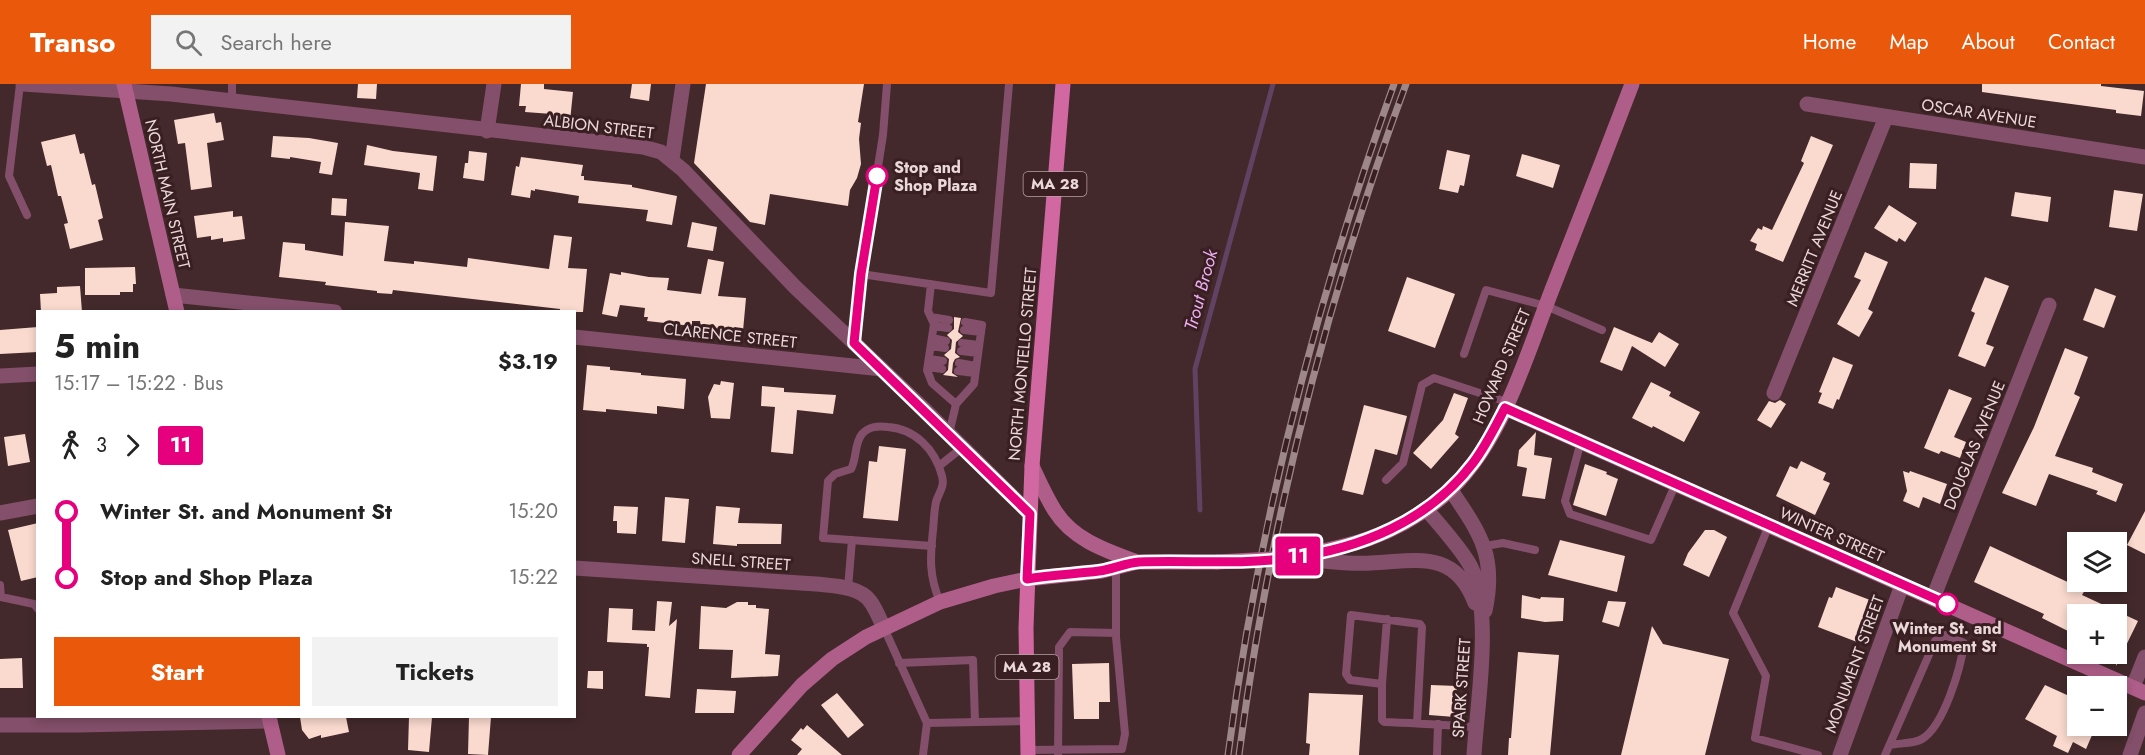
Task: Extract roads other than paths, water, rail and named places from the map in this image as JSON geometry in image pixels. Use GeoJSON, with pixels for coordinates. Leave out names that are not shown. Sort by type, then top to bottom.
{"type":"FeatureCollection","features":[{"type":"Feature","properties":{"kind":"main road","name":"NORTH MONTELLO STREET"},"geometry":{"type":"LineString","coordinates":[[1028,753],[1027,579],[1032,466],[1063,84]]}},
{"type":"Feature","properties":{"kind":"main road","name":"HOWARD STREET"},"geometry":{"type":"LineString","coordinates":[[739,755],[817,671],[849,647],[940,602],[1027,579],[1137,562],[1217,562],[1288,558],[1344,548],[1373,538],[1426,509],[1450,489],[1478,455],[1506,405],[1632,84]]}},
{"type":"Feature","properties":{"kind":"main road","name":"NORTH MAIN STREET"},"geometry":{"type":"LineString","coordinates":[[125,88],[177,310]]}},
{"type":"Feature","properties":{"kind":"main road","name":"WINTER STREET"},"geometry":{"type":"LineString","coordinates":[[1506,405],[1581,441],[2139,690]]}},
{"type":"Feature","properties":{"kind":"main road"},"geometry":{"type":"LineString","coordinates":[[1032,466],[1056,513],[1076,534],[1100,548],[1137,562]]}},
{"type":"Feature","properties":{"kind":"main road"},"geometry":{"type":"LineString","coordinates":[[270,719],[278,755]]}},
{"type":"Feature","properties":{"kind":"street","name":"ALBION STREET"},"geometry":{"type":"LineString","coordinates":[[22,84],[125,88],[643,147],[661,153],[672,159],[795,287],[1030,514]]}},
{"type":"Feature","properties":{"kind":"street"},"geometry":{"type":"LineString","coordinates":[[487,130],[494,84]]}},
{"type":"Feature","properties":{"kind":"street"},"geometry":{"type":"LineString","coordinates":[[672,159],[684,84]]}},
{"type":"Feature","properties":{"kind":"street","name":"OSCAR AVENUE"},"geometry":{"type":"LineString","coordinates":[[1807,104],[2145,157]]}},
{"type":"Feature","properties":{"kind":"street","name":"MERRITT AVENUE"},"geometry":{"type":"LineString","coordinates":[[1774,393],[1886,117]]}},
{"type":"Feature","properties":{"kind":"street"},"geometry":{"type":"LineString","coordinates":[[173,295],[316,310]]}},
{"type":"Feature","properties":{"kind":"street","name":"DOUGLAS AVENUE"},"geometry":{"type":"LineString","coordinates":[[1933,598],[2049,305]]}},
{"type":"Feature","properties":{"kind":"street","name":"CLARENCE STREET"},"geometry":{"type":"LineString","coordinates":[[576,337],[882,369]]}},
{"type":"Feature","properties":{"kind":"street"},"geometry":{"type":"LineString","coordinates":[[0,376],[36,374]]}},
{"type":"Feature","properties":{"kind":"street","name":"SPARK STREET"},"geometry":{"type":"LineString","coordinates":[[1450,489],[1469,516],[1485,546],[1488,562],[1489,592],[1483,623],[1474,755]]}},
{"type":"Feature","properties":{"kind":"street"},"geometry":{"type":"LineString","coordinates":[[0,513],[36,506]]}},
{"type":"Feature","properties":{"kind":"street","name":"SPARK STREET"},"geometry":{"type":"LineString","coordinates":[[1426,509],[1471,566],[1478,585],[1483,623]]}},
{"type":"Feature","properties":{"kind":"street","name":"SPARK STREET"},"geometry":{"type":"LineString","coordinates":[[1288,558],[1370,564],[1414,559],[1432,561],[1447,567],[1461,578],[1471,593],[1483,623]]}},
{"type":"Feature","properties":{"kind":"street","name":"SNELL STREET"},"geometry":{"type":"LineString","coordinates":[[576,568],[848,588],[870,600],[884,628]]}},
{"type":"Feature","properties":{"kind":"street","name":"MONUMENT STREET"},"geometry":{"type":"LineString","coordinates":[[1840,755],[1902,585]]}},
{"type":"Feature","properties":{"kind":"street"},"geometry":{"type":"LineString","coordinates":[[2139,690],[2145,657]]}},
{"type":"Feature","properties":{"kind":"street"},"geometry":{"type":"LineString","coordinates":[[2130,755],[2145,712]]}},
{"type":"Feature","properties":{"kind":"street"},"geometry":{"type":"LineString","coordinates":[[0,725],[60,721],[270,719]]}},
{"type":"Feature","properties":{"kind":"lane"},"geometry":{"type":"LineString","coordinates":[[22,84],[9,176],[27,215]]}},
{"type":"Feature","properties":{"kind":"lane"},"geometry":{"type":"LineString","coordinates":[[232,84],[232,101]]}},
{"type":"Feature","properties":{"kind":"lane"},"geometry":{"type":"LineString","coordinates":[[854,343],[861,274],[883,135],[887,84]]}},
{"type":"Feature","properties":{"kind":"lane"},"geometry":{"type":"LineString","coordinates":[[861,274],[991,293],[1009,84]]}},
{"type":"Feature","properties":{"kind":"lane"},"geometry":{"type":"LineString","coordinates":[[930,284],[928,306],[933,321],[928,363],[929,376],[932,382],[956,404]]}},
{"type":"Feature","properties":{"kind":"lane"},"geometry":{"type":"LineString","coordinates":[[1464,354],[1486,290],[1546,306],[1602,330]]}},
{"type":"Feature","properties":{"kind":"lane"},"geometry":{"type":"LineString","coordinates":[[933,321],[949,324]]}},
{"type":"Feature","properties":{"kind":"lane"},"geometry":{"type":"LineString","coordinates":[[949,434],[956,404],[971,389],[976,370],[981,328],[965,326]]}},
{"type":"Feature","properties":{"kind":"lane"},"geometry":{"type":"LineString","coordinates":[[931,342],[946,344]]}},
{"type":"Feature","properties":{"kind":"lane"},"geometry":{"type":"LineString","coordinates":[[962,347],[979,349]]}},
{"type":"Feature","properties":{"kind":"lane"},"geometry":{"type":"LineString","coordinates":[[928,363],[943,365]]}},
{"type":"Feature","properties":{"kind":"lane"},"geometry":{"type":"LineString","coordinates":[[959,367],[976,370]]}},
{"type":"Feature","properties":{"kind":"lane"},"geometry":{"type":"LineString","coordinates":[[1386,480],[1403,463],[1422,385],[1434,378],[1506,405]]}},
{"type":"Feature","properties":{"kind":"lane"},"geometry":{"type":"LineString","coordinates":[[932,546],[823,538],[828,481],[835,474],[851,469],[856,445],[863,433],[874,426],[901,428],[910,432],[924,443],[939,466],[943,489],[936,501],[930,569],[933,586],[940,602]]}},
{"type":"Feature","properties":{"kind":"lane"},"geometry":{"type":"LineString","coordinates":[[1581,441],[1565,501],[1570,514],[1651,540],[1676,483]]}},
{"type":"Feature","properties":{"kind":"lane"},"geometry":{"type":"LineString","coordinates":[[939,466],[963,447]]}},
{"type":"Feature","properties":{"kind":"lane"},"geometry":{"type":"LineString","coordinates":[[1769,525],[1733,613],[1766,676],[1755,738],[1818,755]]}},
{"type":"Feature","properties":{"kind":"lane"},"geometry":{"type":"LineString","coordinates":[[848,588],[852,540]]}},
{"type":"Feature","properties":{"kind":"lane"},"geometry":{"type":"LineString","coordinates":[[1485,546],[1503,543],[1535,550]]}},
{"type":"Feature","properties":{"kind":"lane"},"geometry":{"type":"LineString","coordinates":[[1028,753],[1122,752],[1125,734],[1116,633],[1116,567]]}},
{"type":"Feature","properties":{"kind":"lane"},"geometry":{"type":"LineString","coordinates":[[0,585],[1,597],[34,604],[36,606]]}},
{"type":"Feature","properties":{"kind":"lane"},"geometry":{"type":"LineString","coordinates":[[1382,684],[1350,680],[1346,674],[1349,617],[1353,615],[1418,622],[1422,627],[1417,723]]}},
{"type":"Feature","properties":{"kind":"lane"},"geometry":{"type":"LineString","coordinates":[[1387,619],[1381,718],[1384,722],[1476,727]]}},
{"type":"Feature","properties":{"kind":"lane"},"geometry":{"type":"LineString","coordinates":[[884,628],[927,723],[922,755]]}},
{"type":"Feature","properties":{"kind":"lane"},"geometry":{"type":"LineString","coordinates":[[1058,753],[1059,647],[1070,632],[1116,633]]}},
{"type":"Feature","properties":{"kind":"lane"},"geometry":{"type":"LineString","coordinates":[[1885,755],[1935,641],[1945,635],[1964,643],[1962,663],[1938,724],[1921,740],[1890,745]]}},
{"type":"Feature","properties":{"kind":"lane"},"geometry":{"type":"LineString","coordinates":[[899,663],[973,660],[975,722]]}},
{"type":"Feature","properties":{"kind":"lane"},"geometry":{"type":"LineString","coordinates":[[927,723],[1027,722]]}},
{"type":"Feature","properties":{"kind":"lane"},"geometry":{"type":"LineString","coordinates":[[1437,755],[1438,724]]}},
{"type":"Feature","properties":{"kind":"waterway","name":"Trout Brook"},"geometry":{"type":"LineString","coordinates":[[1200,510],[1195,369],[1273,84]]}},
{"type":"Feature","properties":{"kind":"railway"},"geometry":{"type":"LineString","coordinates":[[1228,755],[1256,584],[1293,415],[1339,248],[1394,84]]}},
{"type":"Feature","properties":{"kind":"railway"},"geometry":{"type":"LineString","coordinates":[[1239,755],[1266,584],[1304,415],[1350,248],[1406,84]]}},
{"type":"Feature","properties":{"kind":"place","name":"Stop and Shop Plaza"},"geometry":{"type":"Point","coordinates":[877,176]}},
{"type":"Feature","properties":{"kind":"place","name":"Winter St. and Monument St"},"geometry":{"type":"Point","coordinates":[1947,604]}}]}
